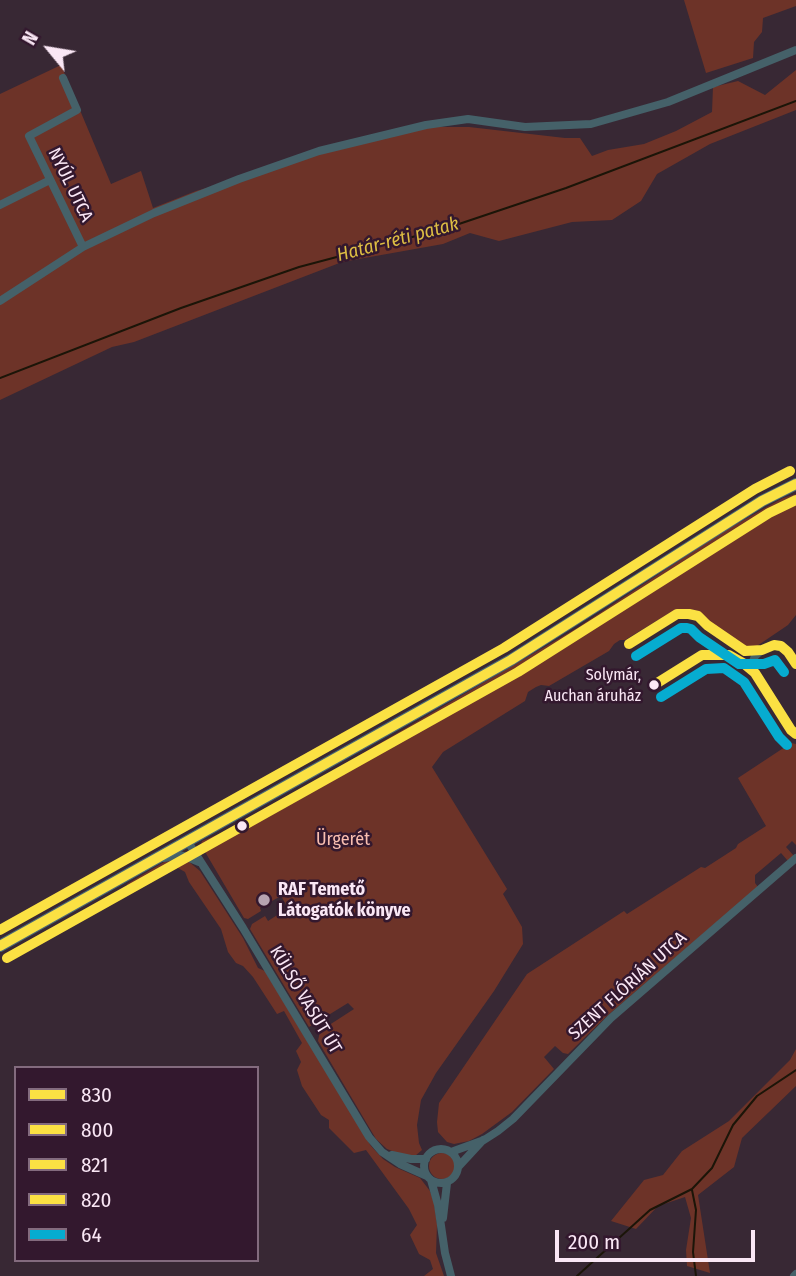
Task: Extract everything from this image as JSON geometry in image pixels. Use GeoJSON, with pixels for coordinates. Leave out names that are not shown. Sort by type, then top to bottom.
{"type":"FeatureCollection","features":[{"type":"Feature","properties":{"kind":"main road"},"geometry":{"type":"LineString","coordinates":[[0,946],[511,660],[762,501],[796,484]]}},
{"type":"Feature","properties":{"kind":"street"},"geometry":{"type":"LineString","coordinates":[[0,301],[83,247],[154,212],[319,151],[426,125],[468,119],[525,127],[591,124],[668,102],[796,50]]}},
{"type":"Feature","properties":{"kind":"street","name":"NYÚL UTCA"},"geometry":{"type":"LineString","coordinates":[[63,78],[77,110],[29,136],[83,247]]}},
{"type":"Feature","properties":{"kind":"street"},"geometry":{"type":"LineString","coordinates":[[0,205],[50,180]]}},
{"type":"Feature","properties":{"kind":"street"},"geometry":{"type":"LineString","coordinates":[[796,664],[785,649],[774,645],[755,656],[752,664],[755,673],[796,734]]}},
{"type":"Feature","properties":{"kind":"street","name":"KÜLSŐ VASÚT ÚT"},"geometry":{"type":"LineString","coordinates":[[188,842],[369,1137],[382,1152],[429,1178]]}},
{"type":"Feature","properties":{"kind":"street"},"geometry":{"type":"LineString","coordinates":[[149,864],[179,855],[201,864]]}},
{"type":"Feature","properties":{"kind":"street","name":"SZENT FLÓRIÁN UTCA"},"geometry":{"type":"LineString","coordinates":[[451,1152],[484,1140],[513,1119],[611,1018],[796,858]]}},
{"type":"Feature","properties":{"kind":"street","name":"SZENT FLÓRIÁN UTCA"},"geometry":{"type":"LineString","coordinates":[[459,1166],[484,1140]]}},
{"type":"Feature","properties":{"kind":"street"},"geometry":{"type":"LineString","coordinates":[[429,1178],[441,1184],[447,1182],[456,1175],[459,1166],[456,1157],[444,1149],[436,1150],[430,1153],[424,1166],[442,1226],[451,1276]]}},
{"type":"Feature","properties":{"kind":"street"},"geometry":{"type":"LineString","coordinates":[[382,1152],[402,1158],[426,1159]]}},
{"type":"Feature","properties":{"kind":"street"},"geometry":{"type":"LineString","coordinates":[[442,1226],[447,1182]]}},
{"type":"Feature","properties":{"kind":"green space"},"geometry":{"type":"Polygon","coordinates":[[[684,0],[796,0],[796,6],[763,18],[762,32],[754,42],[753,58],[706,73],[684,0]]]}},
{"type":"Feature","properties":{"kind":"green space"},"geometry":{"type":"Polygon","coordinates":[[[61,65],[111,184],[141,171],[153,208],[296,158],[428,127],[469,127],[580,138],[592,156],[608,150],[644,144],[712,112],[713,87],[738,81],[765,95],[796,70],[796,110],[710,144],[657,174],[641,201],[612,220],[572,222],[499,241],[470,233],[443,244],[342,262],[134,342],[112,347],[0,400],[0,94],[61,65]]]}},
{"type":"Feature","properties":{"kind":"green space","name":"Ürgerét"},"geometry":{"type":"Polygon","coordinates":[[[796,494],[796,615],[788,625],[754,648],[746,649],[698,614],[686,610],[671,612],[625,640],[620,640],[609,651],[549,686],[541,685],[528,692],[525,701],[443,752],[432,767],[507,889],[503,894],[522,927],[523,944],[494,991],[436,1073],[421,1100],[417,1125],[422,1150],[415,1156],[402,1155],[387,1149],[376,1139],[318,1041],[320,1031],[354,1009],[348,1003],[309,1027],[250,929],[252,924],[265,916],[268,921],[288,908],[281,896],[272,901],[268,898],[260,908],[261,911],[248,919],[244,918],[201,845],[202,841],[247,818],[260,816],[263,820],[357,767],[358,756],[577,628],[724,531],[783,498],[796,494]]]}},
{"type":"Feature","properties":{"kind":"green space"},"geometry":{"type":"Polygon","coordinates":[[[791,743],[796,744],[796,845],[792,841],[786,847],[794,856],[788,861],[781,853],[755,875],[758,887],[607,1016],[568,1054],[555,1046],[544,1057],[554,1069],[512,1112],[469,1141],[454,1144],[447,1142],[438,1132],[439,1103],[527,974],[624,911],[627,914],[701,867],[705,868],[766,826],[738,778],[791,743]]]}},
{"type":"Feature","properties":{"kind":"green space"},"geometry":{"type":"Polygon","coordinates":[[[175,859],[188,861],[200,871],[243,938],[258,968],[265,971],[371,1146],[395,1167],[420,1178],[430,1191],[437,1224],[436,1253],[444,1276],[424,1276],[433,1269],[430,1260],[419,1254],[410,1235],[417,1225],[409,1209],[366,1150],[354,1153],[329,1128],[329,1120],[321,1115],[302,1086],[297,1070],[301,1062],[296,1051],[302,1043],[284,1011],[277,1014],[253,977],[243,966],[236,963],[228,952],[221,929],[185,872],[167,867],[127,889],[127,884],[164,862],[175,859]]]}},
{"type":"Feature","properties":{"kind":"green space"},"geometry":{"type":"Polygon","coordinates":[[[796,1049],[796,1086],[742,1138],[734,1167],[698,1195],[710,1273],[687,1266],[686,1250],[691,1218],[685,1197],[658,1206],[636,1229],[611,1221],[644,1180],[663,1175],[682,1151],[729,1121],[790,1060],[796,1049]]]}},
{"type":"Feature","properties":{"kind":"green space"},"geometry":{"type":"Polygon","coordinates":[[[442,1153],[451,1157],[455,1166],[451,1175],[442,1179],[433,1175],[429,1166],[433,1157],[442,1153]]]}},
{"type":"Feature","properties":{"kind":"waterway","name":"Határ-réti patak"},"geometry":{"type":"LineString","coordinates":[[0,378],[181,308],[299,267],[450,227],[566,188],[796,101]]}},
{"type":"Feature","properties":{"kind":"waterway"},"geometry":{"type":"LineString","coordinates":[[577,1276],[650,1210],[692,1189],[712,1168],[733,1125],[757,1096],[796,1070]]}},
{"type":"Feature","properties":{"kind":"waterway"},"geometry":{"type":"LineString","coordinates":[[692,1190],[696,1210],[693,1252],[696,1276]]}},
{"type":"Feature","properties":{"kind":"transit line","name":"820"},"geometry":{"type":"LineString","coordinates":[[0,930],[504,648],[755,489],[790,471]]}},
{"type":"Feature","properties":{"kind":"transit line","name":"800"},"geometry":{"type":"LineString","coordinates":[[0,946],[511,660],[762,501],[796,484]]}},
{"type":"Feature","properties":{"kind":"transit line","name":"821"},"geometry":{"type":"LineString","coordinates":[[7,958],[518,672],[769,513],[796,500]]}},
{"type":"Feature","properties":{"kind":"transit line","name":"830"},"geometry":{"type":"LineString","coordinates":[[629,644],[677,614],[689,614],[698,616],[745,651],[781,646],[796,664]]}},
{"type":"Feature","properties":{"kind":"transit line","name":"64"},"geometry":{"type":"LineString","coordinates":[[636,656],[681,628],[687,628],[739,664],[764,664],[775,660],[784,672]]}},
{"type":"Feature","properties":{"kind":"transit line","name":"830"},"geometry":{"type":"LineString","coordinates":[[654,685],[702,655],[729,655],[755,673],[796,734]]}},
{"type":"Feature","properties":{"kind":"transit line","name":"64"},"geometry":{"type":"LineString","coordinates":[[661,697],[706,669],[724,668],[744,682],[787,745]]}},
{"type":"Feature","properties":{"kind":"place","name":"Solymár, Auchan áruház"},"geometry":{"type":"Point","coordinates":[654,685]}},
{"type":"Feature","properties":{"kind":"place","name":"RAF Temető Látogatók könyve"},"geometry":{"type":"Point","coordinates":[264,900]}}]}
